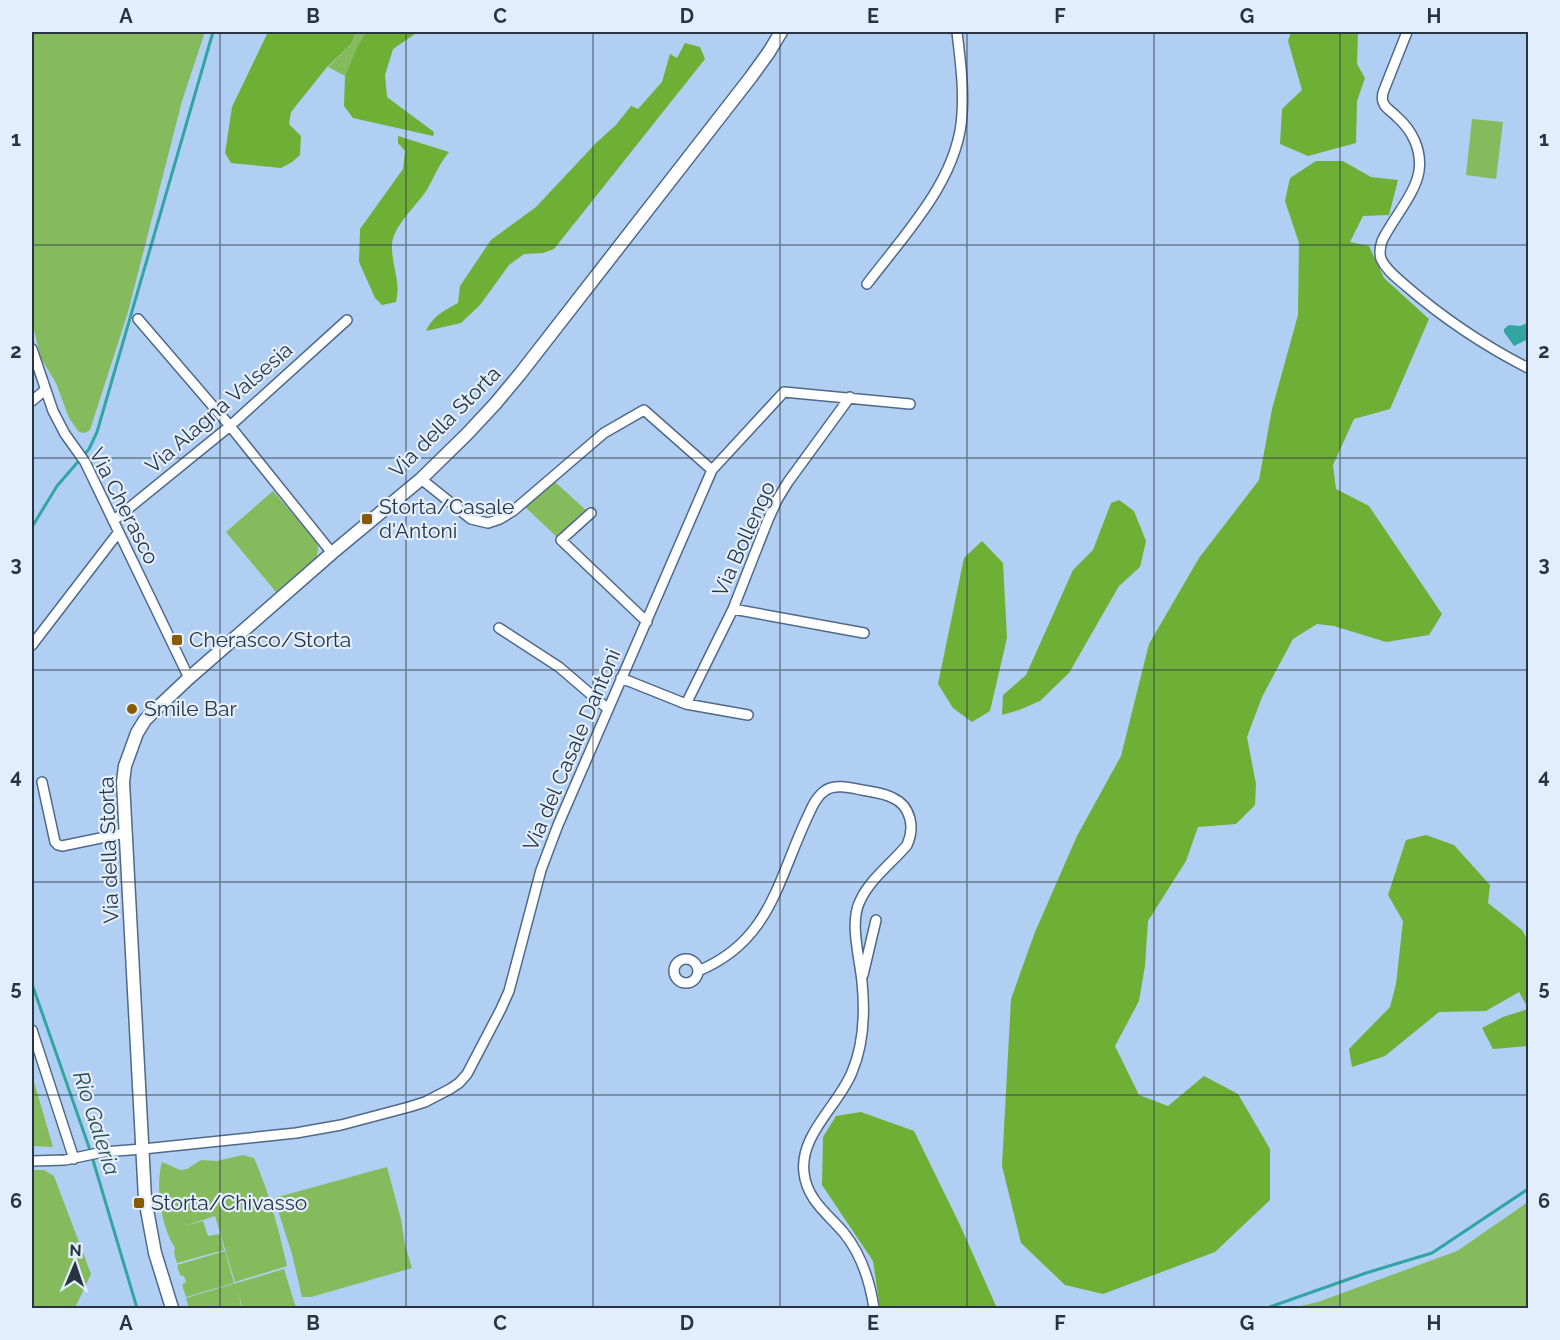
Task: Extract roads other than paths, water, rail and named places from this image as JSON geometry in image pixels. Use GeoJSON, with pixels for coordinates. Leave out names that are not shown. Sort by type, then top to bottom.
{"type":"FeatureCollection","features":[{"type":"Feature","properties":{"kind":"main road","name":"Via della Storta"},"geometry":{"type":"LineString","coordinates":[[172,1308],[155,1252],[145,1199],[123,782],[125,766],[137,733],[145,720],[189,678],[420,479],[467,434],[520,374],[751,77],[781,32]]}},
{"type":"Feature","properties":{"kind":"street"},"geometry":{"type":"LineString","coordinates":[[867,284],[934,196],[952,158],[962,116],[962,74],[957,32]]}},
{"type":"Feature","properties":{"kind":"street"},"geometry":{"type":"LineString","coordinates":[[1407,32],[1382,100],[1412,135],[1420,162],[1416,183],[1382,241],[1380,254],[1394,276],[1436,311],[1489,346],[1528,368]]}},
{"type":"Feature","properties":{"kind":"street"},"geometry":{"type":"LineString","coordinates":[[138,319],[230,426],[332,553]]}},
{"type":"Feature","properties":{"kind":"street","name":"Via Alagna Valsesia"},"geometry":{"type":"LineString","coordinates":[[113,521],[230,426],[347,320]]}},
{"type":"Feature","properties":{"kind":"street","name":"Via Cherasco"},"geometry":{"type":"LineString","coordinates":[[32,349],[53,411],[65,434],[85,462],[189,678]]}},
{"type":"Feature","properties":{"kind":"street"},"geometry":{"type":"LineString","coordinates":[[32,401],[45,390]]}},
{"type":"Feature","properties":{"kind":"street","name":"Via del Casale Dantoni"},"geometry":{"type":"LineString","coordinates":[[32,1161],[74,1159],[103,1152],[296,1133],[376,1117],[409,1107],[439,1095],[459,1083],[467,1074],[509,990],[541,870],[549,849],[712,470],[784,392],[850,397]]}},
{"type":"Feature","properties":{"kind":"street"},"geometry":{"type":"LineString","coordinates":[[850,397],[910,404]]}},
{"type":"Feature","properties":{"kind":"street","name":"Via Bollengo"},"geometry":{"type":"LineString","coordinates":[[686,704],[733,609],[777,500],[850,397]]}},
{"type":"Feature","properties":{"kind":"street"},"geometry":{"type":"LineString","coordinates":[[420,479],[471,519],[482,523],[493,522],[513,511],[604,433],[644,410],[712,470]]}},
{"type":"Feature","properties":{"kind":"street"},"geometry":{"type":"LineString","coordinates":[[591,513],[561,540],[647,622]]}},
{"type":"Feature","properties":{"kind":"street"},"geometry":{"type":"LineString","coordinates":[[32,645],[118,533]]}},
{"type":"Feature","properties":{"kind":"street"},"geometry":{"type":"LineString","coordinates":[[733,609],[864,633]]}},
{"type":"Feature","properties":{"kind":"street"},"geometry":{"type":"LineString","coordinates":[[499,628],[559,667],[608,709]]}},
{"type":"Feature","properties":{"kind":"street"},"geometry":{"type":"LineString","coordinates":[[621,678],[686,704],[748,715]]}},
{"type":"Feature","properties":{"kind":"street"},"geometry":{"type":"LineString","coordinates":[[42,782],[58,845],[125,833]]}},
{"type":"Feature","properties":{"kind":"street"},"geometry":{"type":"LineString","coordinates":[[698,971],[733,952],[754,931],[776,894],[815,802],[825,791],[842,787],[892,797],[903,805],[908,812],[911,824],[907,845],[865,892],[857,908],[856,928],[863,997],[862,1034],[857,1061],[845,1087],[807,1145],[804,1162],[804,1172],[812,1198],[844,1234],[858,1255],[874,1308]]}},
{"type":"Feature","properties":{"kind":"street"},"geometry":{"type":"LineString","coordinates":[[862,981],[876,920]]}},
{"type":"Feature","properties":{"kind":"street"},"geometry":{"type":"LineString","coordinates":[[32,1030],[74,1159]]}},
{"type":"Feature","properties":{"kind":"waterway"},"geometry":{"type":"LineString","coordinates":[[32,527],[57,486],[89,449],[97,432],[213,32]]}},
{"type":"Feature","properties":{"kind":"waterway","name":"Rio Galeria"},"geometry":{"type":"LineString","coordinates":[[32,984],[90,1150],[137,1308]]}},
{"type":"Feature","properties":{"kind":"waterway"},"geometry":{"type":"LineString","coordinates":[[1267,1308],[1366,1273],[1432,1253],[1528,1189]]}},
{"type":"Feature","properties":{"kind":"place","name":"Storta/Casale d'Antoni"},"geometry":{"type":"Point","coordinates":[367,519]}},
{"type":"Feature","properties":{"kind":"place","name":"Cherasco/Storta"},"geometry":{"type":"Point","coordinates":[177,640]}},
{"type":"Feature","properties":{"kind":"place","name":"Smile Bar"},"geometry":{"type":"Point","coordinates":[132,709]}},
{"type":"Feature","properties":{"kind":"place","name":"Storta/Chivasso"},"geometry":{"type":"Point","coordinates":[139,1203]}}]}
